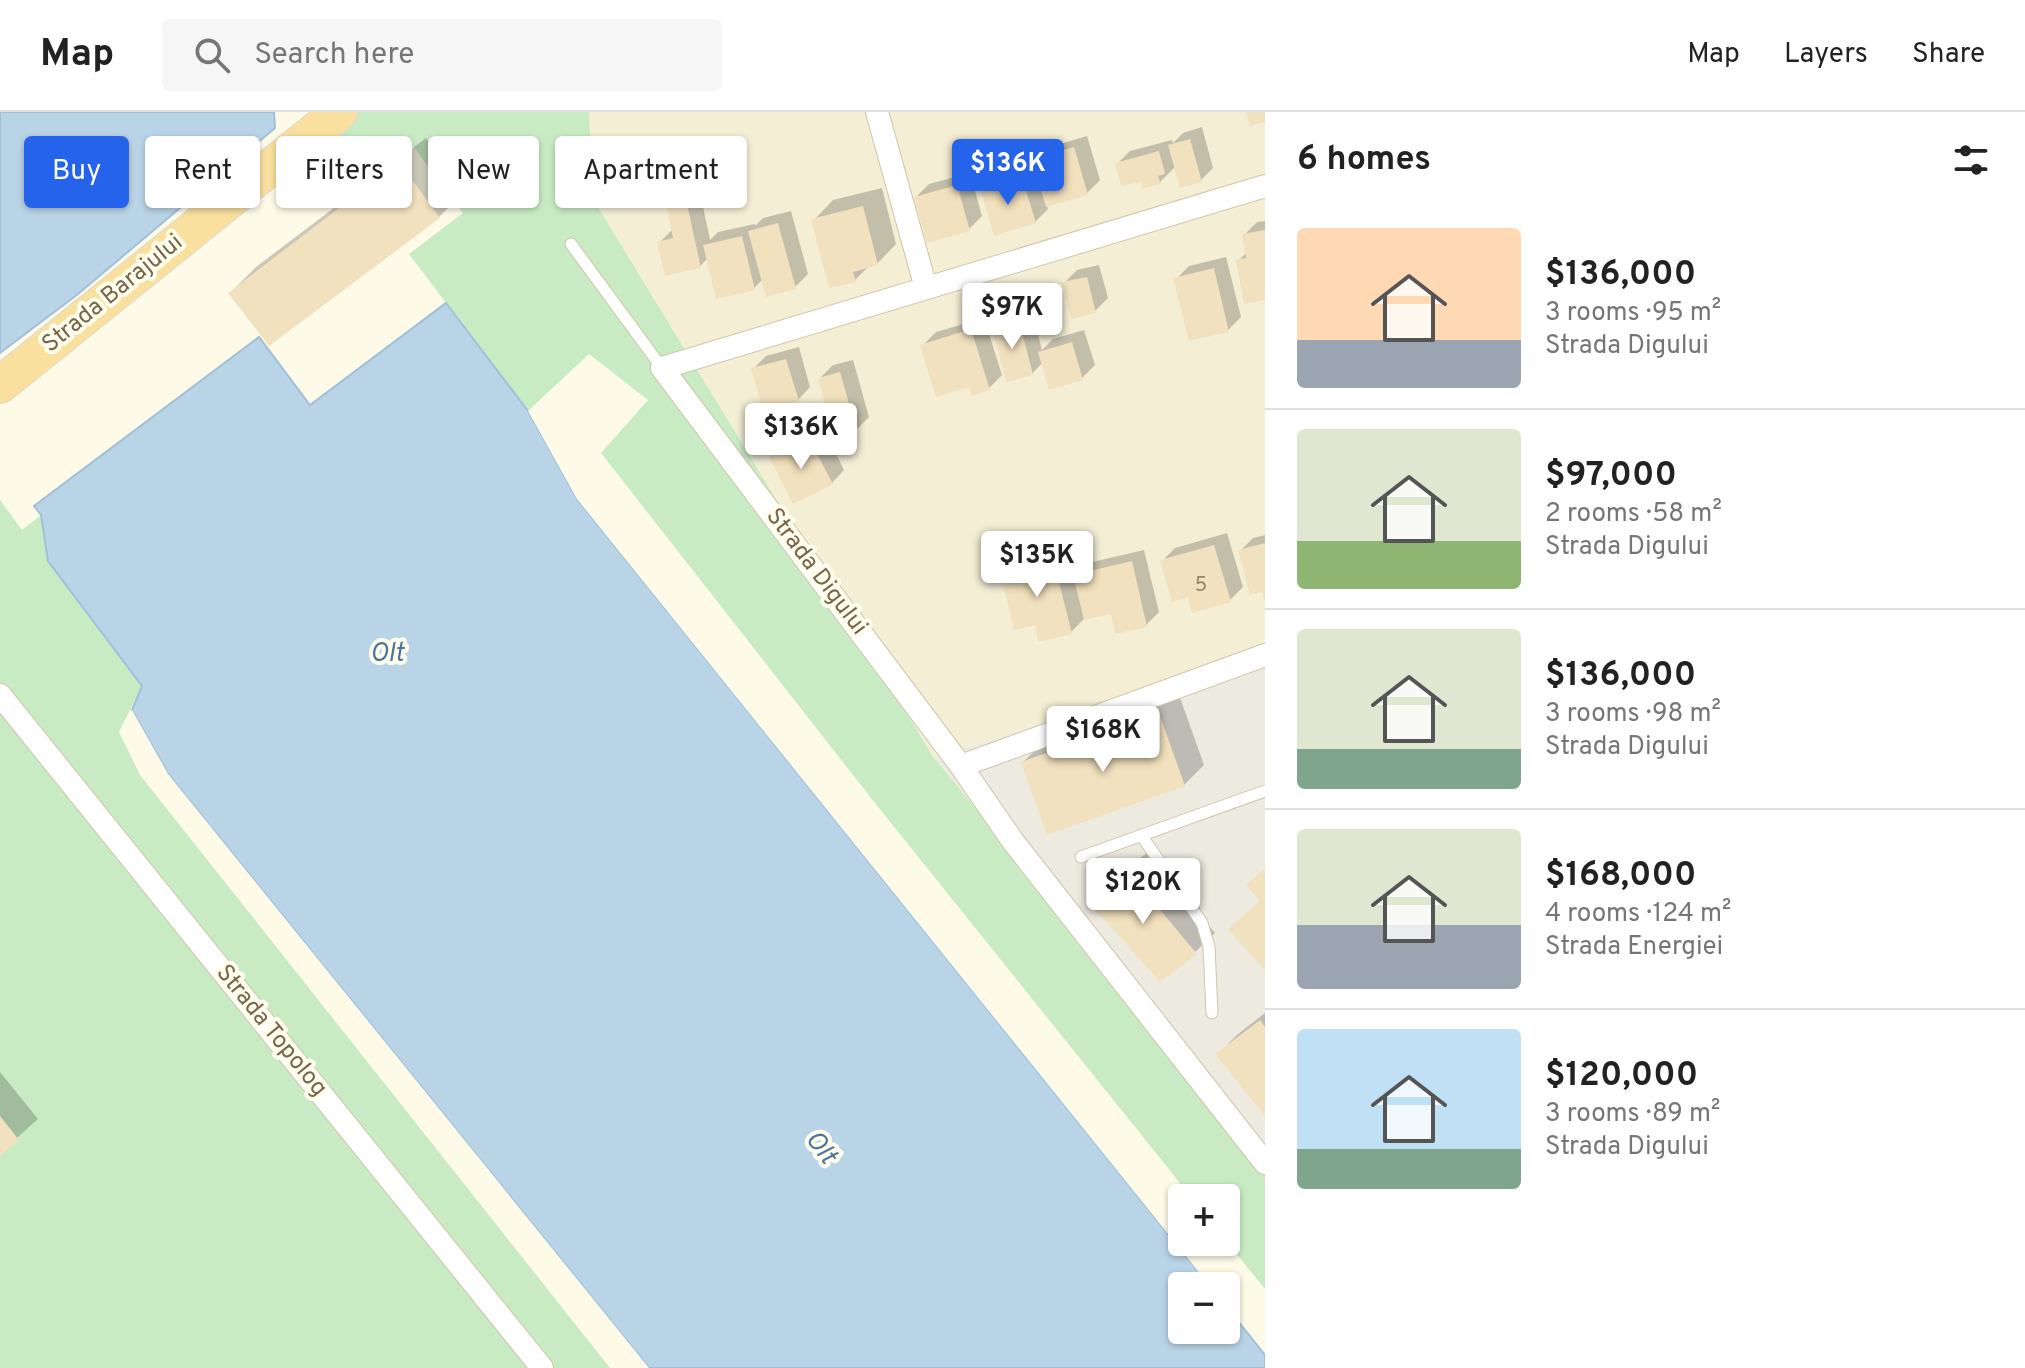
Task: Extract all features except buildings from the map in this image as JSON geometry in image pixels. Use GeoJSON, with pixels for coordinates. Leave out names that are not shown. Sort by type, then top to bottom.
{"type":"FeatureCollection","features":[{"type":"Feature","properties":{"kind":"highway","name":"Strada Barajului"},"geometry":{"type":"LineString","coordinates":[[0,385],[327,121]]}},
{"type":"Feature","properties":{"kind":"street"},"geometry":{"type":"LineString","coordinates":[[877,112],[926,288]]}},
{"type":"Feature","properties":{"kind":"street"},"geometry":{"type":"LineString","coordinates":[[662,368],[1265,186]]}},
{"type":"Feature","properties":{"kind":"street","name":"Strada Digului"},"geometry":{"type":"LineString","coordinates":[[662,368],[961,766],[1012,840],[1265,1163]]}},
{"type":"Feature","properties":{"kind":"street"},"geometry":{"type":"LineString","coordinates":[[961,766],[1265,655]]}},
{"type":"Feature","properties":{"kind":"street","name":"Strada Topolog"},"geometry":{"type":"LineString","coordinates":[[0,695],[542,1368]]}},
{"type":"Feature","properties":{"kind":"lane"},"geometry":{"type":"LineString","coordinates":[[571,244],[662,368]]}},
{"type":"Feature","properties":{"kind":"lane"},"geometry":{"type":"LineString","coordinates":[[1081,857],[1265,791]]}},
{"type":"Feature","properties":{"kind":"lane"},"geometry":{"type":"LineString","coordinates":[[1141,835],[1202,923],[1209,947],[1212,1013]]}},
{"type":"Feature","properties":{"kind":"shaded area"},"geometry":{"type":"Polygon","coordinates":[[[589,112],[1265,112],[1265,651],[934,758],[598,208],[747,208],[747,136],[590,136],[589,112]]]}},
{"type":"Feature","properties":{"kind":"shaded area"},"geometry":{"type":"Polygon","coordinates":[[[1265,651],[1265,1156],[934,758],[1265,651]]]}},
{"type":"Feature","properties":{"kind":"green space"},"geometry":{"type":"Polygon","coordinates":[[[315,112],[589,112],[590,136],[555,136],[555,208],[598,208],[934,758],[1265,1156],[1265,1289],[1238,1256],[1240,1184],[1181,1184],[871,798],[601,453],[648,400],[589,354],[528,411],[409,254],[463,213],[459,208],[539,208],[539,136],[428,136],[428,166],[412,147],[412,136],[305,136],[299,128],[315,112]]]}},
{"type":"Feature","properties":{"kind":"green space"},"geometry":{"type":"Polygon","coordinates":[[[0,500],[22,530],[41,515],[48,561],[142,686],[119,732],[140,775],[610,1368],[0,1368],[0,500]]]}},
{"type":"Feature","properties":{"kind":"water"},"geometry":{"type":"Polygon","coordinates":[[[0,112],[274,112],[275,128],[260,141],[260,136],[145,136],[145,208],[180,208],[78,294],[0,353],[0,112]]]}},
{"type":"Feature","properties":{"kind":"water","name":"Olt"},"geometry":{"type":"Polygon","coordinates":[[[446,303],[528,411],[577,499],[1168,1234],[1168,1256],[1186,1256],[1199,1272],[1168,1272],[1168,1344],[1240,1344],[1240,1324],[1265,1355],[1265,1368],[649,1368],[168,774],[132,710],[142,686],[48,561],[41,515],[34,506],[259,337],[310,405],[446,303]]]}},
{"type":"Feature","properties":{"kind":"pier"},"geometry":{"type":"Polygon","coordinates":[[[531,409],[580,497],[1168,1229],[1168,1234],[577,499],[528,411],[531,409]]]}},
{"type":"Feature","properties":{"kind":"pier"},"geometry":{"type":"Polygon","coordinates":[[[132,710],[168,774],[649,1368],[643,1368],[165,777],[130,714],[132,710]]]}},
{"type":"Feature","properties":{"kind":"pier"},"geometry":{"type":"Polygon","coordinates":[[[1186,1256],[1190,1256],[1203,1272],[1199,1272],[1186,1256]]]}}]}
